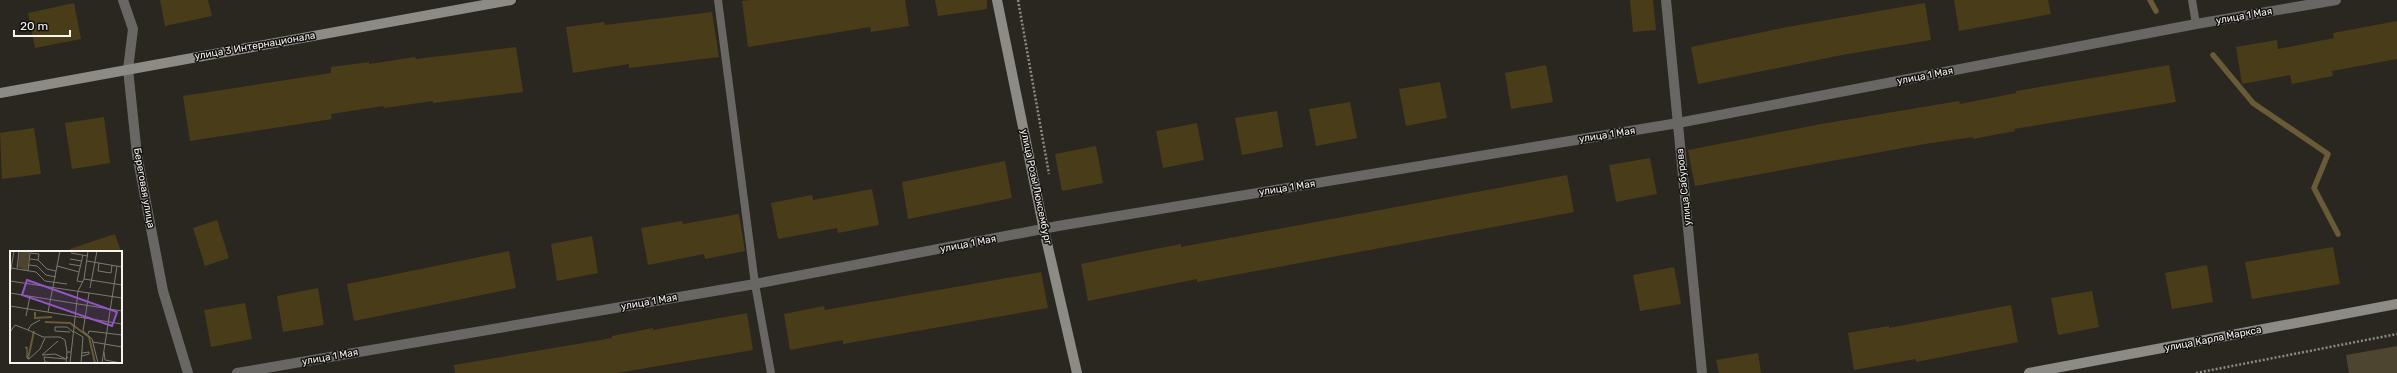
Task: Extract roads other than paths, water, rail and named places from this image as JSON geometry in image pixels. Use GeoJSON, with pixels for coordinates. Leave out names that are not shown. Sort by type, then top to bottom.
{"type":"FeatureCollection","features":[{"type":"Feature","properties":{"kind":"street","name":"Береговая улица"},"geometry":{"type":"LineString","coordinates":[[123,0],[133,29],[128,69],[137,155],[162,284],[188,373]]}},
{"type":"Feature","properties":{"kind":"street","name":"улица 3 Интернационала"},"geometry":{"type":"LineString","coordinates":[[0,93],[511,0]]}},
{"type":"Feature","properties":{"kind":"street","name":"улица Розы Люксембург"},"geometry":{"type":"LineString","coordinates":[[997,0],[1044,230],[1077,373]]}},
{"type":"Feature","properties":{"kind":"street","name":"улица Сабурова"},"geometry":{"type":"LineString","coordinates":[[1666,0],[1702,373]]}},
{"type":"Feature","properties":{"kind":"street","name":"улица 1 Мая"},"geometry":{"type":"LineString","coordinates":[[237,373],[755,284],[1044,230],[1678,123],[2196,24],[2336,0]]}},
{"type":"Feature","properties":{"kind":"street","name":"улица Карла Маркса"},"geometry":{"type":"LineString","coordinates":[[2030,373],[2397,304]]}},
{"type":"Feature","properties":{"kind":"lane"},"geometry":{"type":"LineString","coordinates":[[718,0],[755,284],[771,373]]}},
{"type":"Feature","properties":{"kind":"lane"},"geometry":{"type":"LineString","coordinates":[[2192,0],[2196,24]]}},
{"type":"Feature","properties":{"kind":"waterway"},"geometry":{"type":"LineString","coordinates":[[2150,0],[2156,11]]}},
{"type":"Feature","properties":{"kind":"waterway"},"geometry":{"type":"LineString","coordinates":[[2213,55],[2253,103],[2328,154],[2314,188],[2338,234]]}}]}
